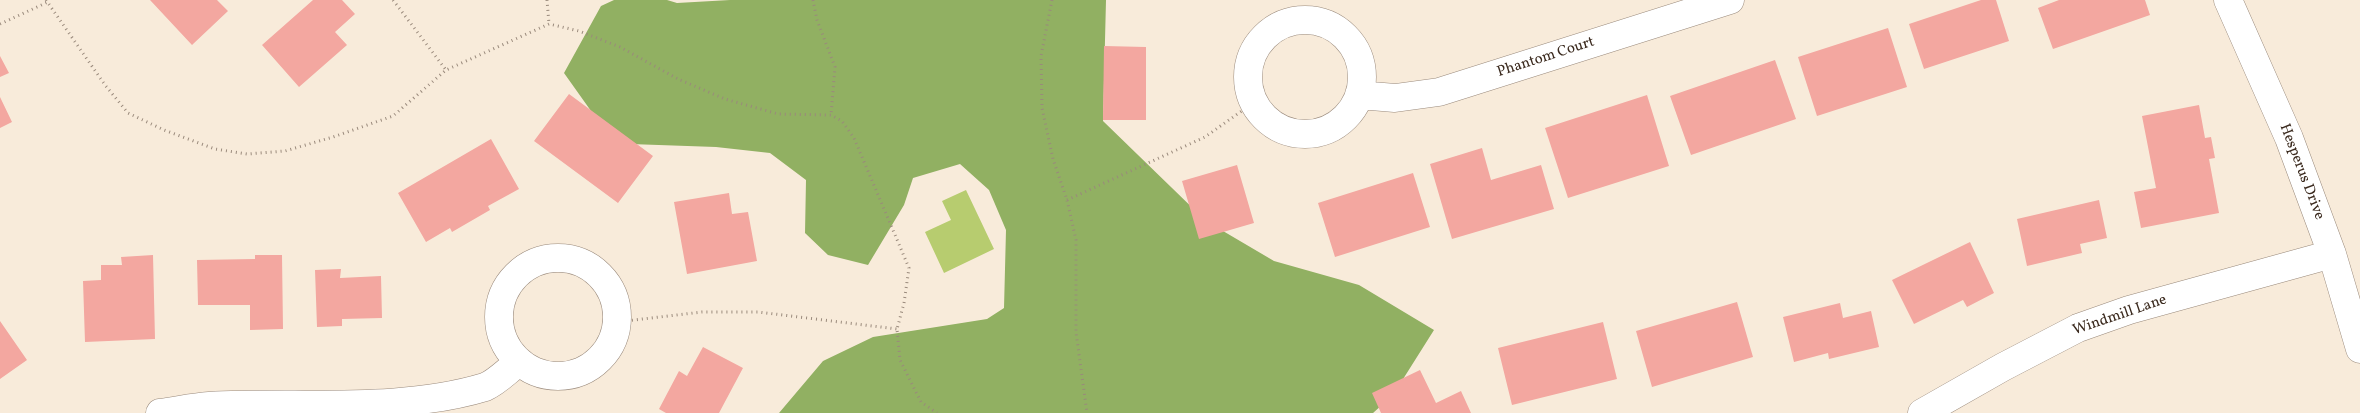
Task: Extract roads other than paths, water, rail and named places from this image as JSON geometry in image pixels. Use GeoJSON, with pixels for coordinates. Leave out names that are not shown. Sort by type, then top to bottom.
{"type":"FeatureCollection","features":[{"type":"Feature","properties":{"kind":"street","name":"Phantom Court"},"geometry":{"type":"LineString","coordinates":[[1359,95],[1395,98],[1439,92],[1730,0]]}},
{"type":"Feature","properties":{"kind":"street","name":"Hesperus Drive"},"geometry":{"type":"LineString","coordinates":[[2228,0],[2290,138],[2332,254],[2360,349]]}},
{"type":"Feature","properties":{"kind":"street"},"geometry":{"type":"LineString","coordinates":[[1298,20],[1320,22],[1336,28],[1356,50],[1362,71],[1359,95],[1346,117],[1329,129],[1307,134],[1290,133],[1268,121],[1253,104],[1247,82],[1251,57],[1261,39],[1277,27],[1298,20]]}},
{"type":"Feature","properties":{"kind":"street","name":"Windmill Lane"},"geometry":{"type":"LineString","coordinates":[[1922,413],[2003,367],[2078,328],[2128,310],[2332,254]]}},
{"type":"Feature","properties":{"kind":"street"},"geometry":{"type":"LineString","coordinates":[[552,258],[570,259],[586,265],[600,275],[610,289],[616,305],[617,322],[613,338],[606,352],[594,364],[580,372],[564,376],[548,376],[518,362],[508,349],[500,333],[498,316],[502,299],[509,283],[521,271],[536,262],[552,258]]}},
{"type":"Feature","properties":{"kind":"street"},"geometry":{"type":"LineString","coordinates":[[160,413],[208,406],[399,407],[448,401],[488,386],[518,362]]}}]}
